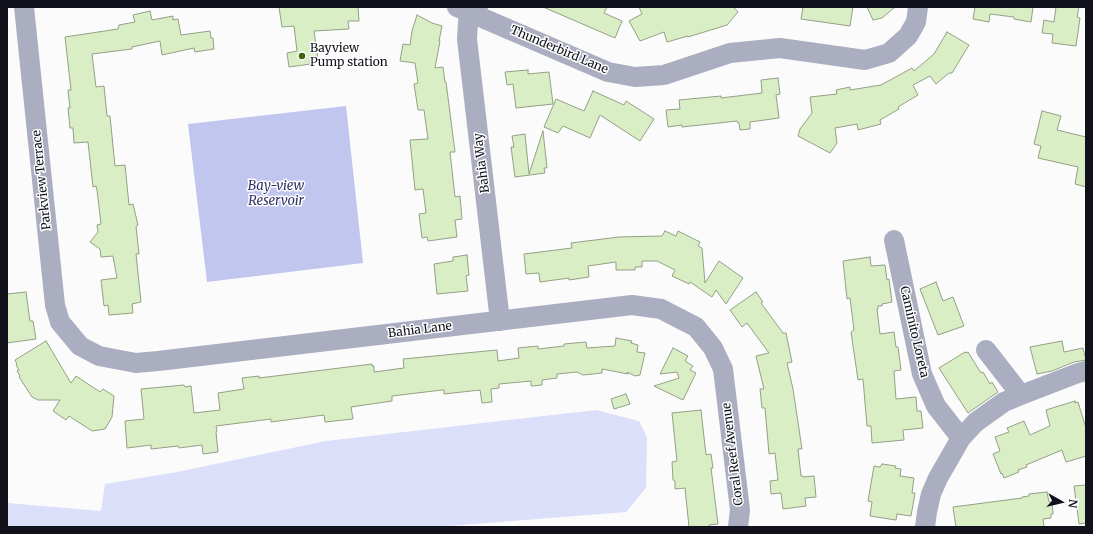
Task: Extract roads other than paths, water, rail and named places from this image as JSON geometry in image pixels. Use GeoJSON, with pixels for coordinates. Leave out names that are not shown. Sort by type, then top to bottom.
{"type":"FeatureCollection","features":[{"type":"Feature","properties":{"kind":"street","name":"Parkview Terrace"},"geometry":{"type":"LineString","coordinates":[[24,7],[55,305],[60,322],[80,346]]}},
{"type":"Feature","properties":{"kind":"street","name":"Thunderbird Lane"},"geometry":{"type":"LineString","coordinates":[[470,9],[608,72],[636,77],[664,76],[730,53],[780,48],[865,60],[889,53],[908,36],[916,22],[918,7]]}},
{"type":"Feature","properties":{"kind":"street","name":"Bahia Way"},"geometry":{"type":"LineString","coordinates":[[470,9],[467,39],[500,321]]}},
{"type":"Feature","properties":{"kind":"street","name":"Caminito Loreta"},"geometry":{"type":"LineString","coordinates":[[894,240],[922,374],[936,406],[961,438]]}},
{"type":"Feature","properties":{"kind":"street","name":"Bahia Lane"},"geometry":{"type":"LineString","coordinates":[[80,346],[99,356],[136,362],[632,305],[661,309],[696,327],[713,348],[724,369],[724,381]]}},
{"type":"Feature","properties":{"kind":"street"},"geometry":{"type":"LineString","coordinates":[[986,350],[1021,395]]}},
{"type":"Feature","properties":{"kind":"street"},"geometry":{"type":"LineString","coordinates":[[925,527],[931,494],[938,478],[961,438],[976,422],[1004,402],[1086,371]]}},
{"type":"Feature","properties":{"kind":"street","name":"Coral Reef Avenue"},"geometry":{"type":"LineString","coordinates":[[724,381],[740,510],[738,527]]}},
{"type":"Feature","properties":{"kind":"water","name":"Bay-view Reservoir"},"geometry":{"type":"Polygon","coordinates":[[[346,106],[363,263],[207,282],[188,124],[346,106]]]}},
{"type":"Feature","properties":{"kind":"place","name":"Bayview Pump station"},"geometry":{"type":"Point","coordinates":[302,56]}}]}
